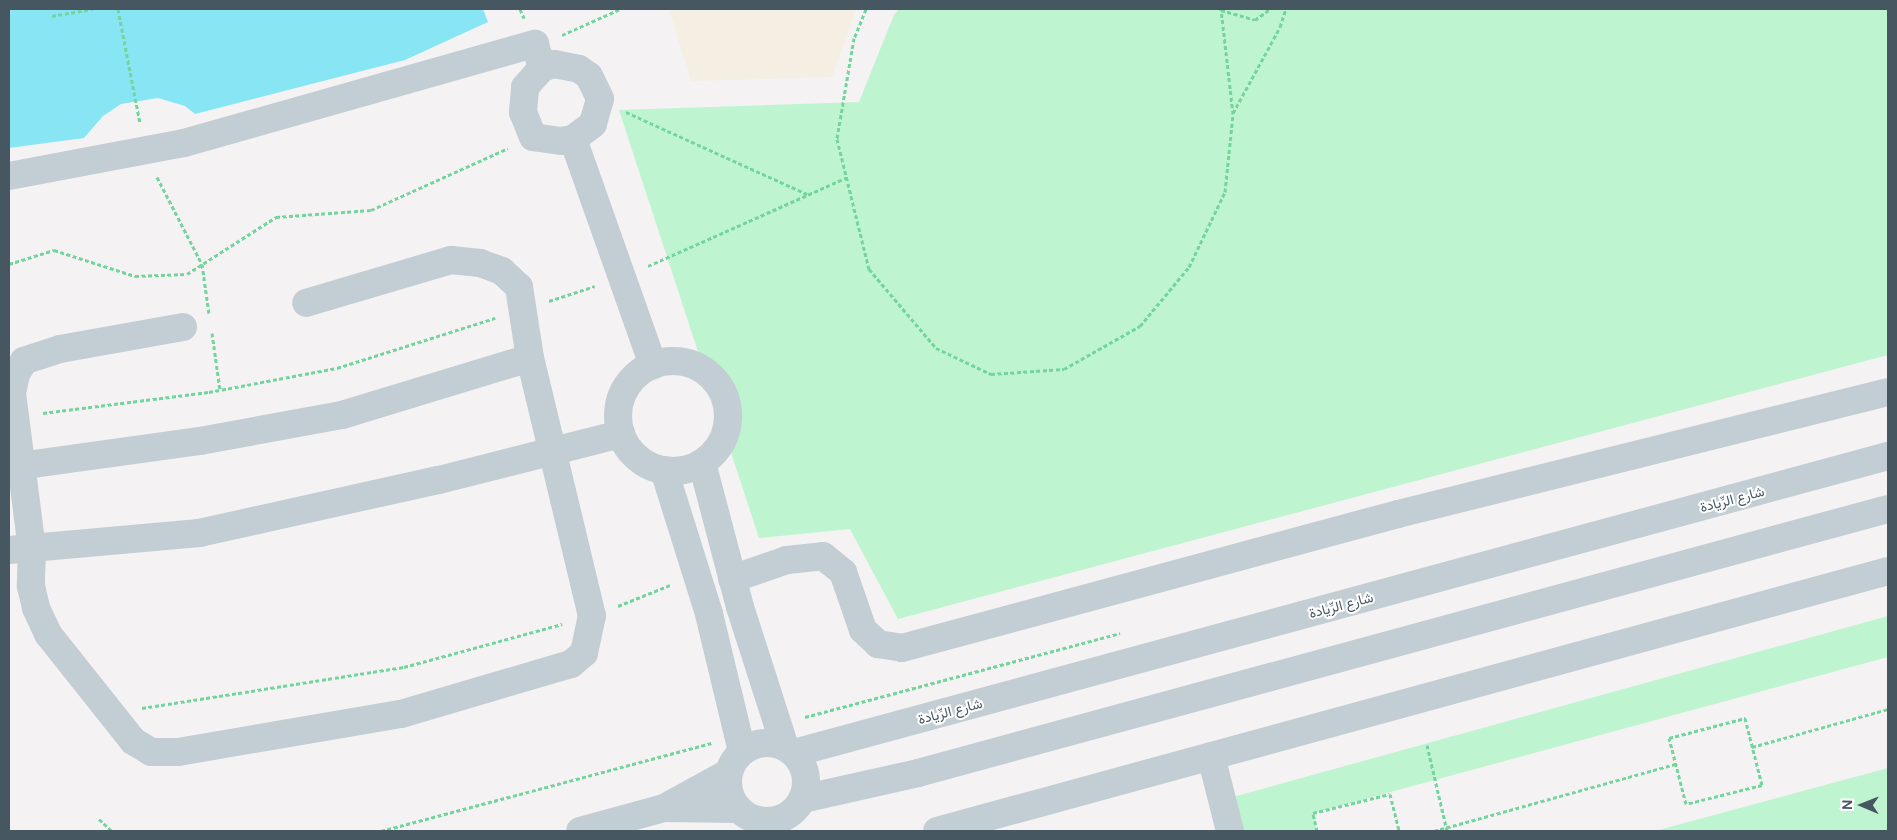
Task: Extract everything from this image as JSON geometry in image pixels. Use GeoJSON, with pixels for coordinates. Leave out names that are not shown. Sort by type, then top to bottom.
{"type":"FeatureCollection","features":[{"type":"Feature","properties":{"kind":"street"},"geometry":{"type":"LineString","coordinates":[[9,176],[184,143],[539,56],[554,64],[579,69],[589,76],[600,99],[593,124],[573,140],[561,141],[533,137],[522,100],[525,87],[539,56]]}},
{"type":"Feature","properties":{"kind":"street"},"geometry":{"type":"LineString","coordinates":[[573,140],[653,364]]}},
{"type":"Feature","properties":{"kind":"street"},"geometry":{"type":"LineString","coordinates":[[183,327],[60,350],[24,361],[16,374],[12,394],[20,466],[20,550],[32,586],[36,608],[48,634],[133,741],[152,752],[178,752],[401,714],[571,664],[584,653],[592,616],[530,358],[519,287],[502,271],[480,263],[451,260],[306,303]]}},
{"type":"Feature","properties":{"kind":"street"},"geometry":{"type":"LineString","coordinates":[[20,466],[200,441],[333,417],[530,358]]}},
{"type":"Feature","properties":{"kind":"street"},"geometry":{"type":"LineString","coordinates":[[670,360],[688,363],[705,371],[718,383],[726,400],[726,426],[715,451],[702,463],[678,471],[664,470],[638,458],[621,434],[618,417],[627,385],[638,373],[653,364],[670,360]]}},
{"type":"Feature","properties":{"kind":"street"},"geometry":{"type":"LineString","coordinates":[[732,579],[787,560],[823,556],[843,572],[863,630],[878,644],[902,648],[1398,514],[1888,392]]}},
{"type":"Feature","properties":{"kind":"street"},"geometry":{"type":"LineString","coordinates":[[20,550],[199,533],[621,434]]}},
{"type":"Feature","properties":{"kind":"street","name":"شارع الرِّيادة"},"geometry":{"type":"LineString","coordinates":[[789,750],[1888,456]]}},
{"type":"Feature","properties":{"kind":"street"},"geometry":{"type":"LineString","coordinates":[[664,470],[698,574],[735,762],[727,786],[738,809],[748,816],[773,821],[795,809],[802,799],[805,774],[789,750],[732,579],[702,463]]}},
{"type":"Feature","properties":{"kind":"street"},"geometry":{"type":"LineString","coordinates":[[802,799],[918,773],[1888,509]]}},
{"type":"Feature","properties":{"kind":"street"},"geometry":{"type":"LineString","coordinates":[[937,831],[977,826],[1211,756],[1888,571]]}},
{"type":"Feature","properties":{"kind":"street"},"geometry":{"type":"LineString","coordinates":[[664,808],[763,742],[789,750]]}},
{"type":"Feature","properties":{"kind":"street"},"geometry":{"type":"LineString","coordinates":[[1211,756],[1230,831]]}},
{"type":"Feature","properties":{"kind":"street"},"geometry":{"type":"LineString","coordinates":[[580,831],[664,808],[738,809]]}},
{"type":"Feature","properties":{"kind":"path"},"geometry":{"type":"LineString","coordinates":[[52,16],[92,9]]}},
{"type":"Feature","properties":{"kind":"path"},"geometry":{"type":"LineString","coordinates":[[118,9],[134,102],[148,149],[161,188],[202,264],[220,390]]}},
{"type":"Feature","properties":{"kind":"path"},"geometry":{"type":"LineString","coordinates":[[520,9],[539,56],[620,9]]}},
{"type":"Feature","properties":{"kind":"path"},"geometry":{"type":"LineString","coordinates":[[866,9],[854,38],[837,139],[869,269],[936,348],[991,374],[1064,369],[1140,326],[1190,267],[1225,192],[1233,114],[1221,9],[1255,20],[1270,9]]}},
{"type":"Feature","properties":{"kind":"path"},"geometry":{"type":"LineString","coordinates":[[1233,114],[1280,27],[1286,9]]}},
{"type":"Feature","properties":{"kind":"path"},"geometry":{"type":"LineString","coordinates":[[600,99],[808,195]]}},
{"type":"Feature","properties":{"kind":"path"},"geometry":{"type":"LineString","coordinates":[[9,264],[54,250],[135,276],[187,274],[276,217],[371,210],[533,137]]}},
{"type":"Feature","properties":{"kind":"path"},"geometry":{"type":"LineString","coordinates":[[12,394],[220,390],[337,368],[622,277],[846,178]]}},
{"type":"Feature","properties":{"kind":"path"},"geometry":{"type":"LineString","coordinates":[[112,713],[404,667],[592,616],[698,574]]}},
{"type":"Feature","properties":{"kind":"path"},"geometry":{"type":"LineString","coordinates":[[1752,747],[1888,709]]}},
{"type":"Feature","properties":{"kind":"path"},"geometry":{"type":"LineString","coordinates":[[1745,718],[1762,785],[1686,804],[1676,764],[1669,738],[1745,718]]}},
{"type":"Feature","properties":{"kind":"path"},"geometry":{"type":"LineString","coordinates":[[1427,745],[1447,830]]}},
{"type":"Feature","properties":{"kind":"path"},"geometry":{"type":"LineString","coordinates":[[1434,831],[1447,830],[1676,764]]}},
{"type":"Feature","properties":{"kind":"path"},"geometry":{"type":"LineString","coordinates":[[1317,831],[1313,813],[1390,794],[1399,831]]}},
{"type":"Feature","properties":{"kind":"path"},"geometry":{"type":"LineString","coordinates":[[99,819],[112,831]]}},
{"type":"Feature","properties":{"kind":"green space"},"geometry":{"type":"Polygon","coordinates":[[[899,9],[1888,9],[1888,355],[898,619],[850,529],[759,538],[619,110],[859,102],[894,15],[899,9]]]}},
{"type":"Feature","properties":{"kind":"green space"},"geometry":{"type":"Polygon","coordinates":[[[1888,616],[1888,657],[1313,813],[1317,831],[1230,831],[1222,800],[1888,616]]]}},
{"type":"Feature","properties":{"kind":"green space"},"geometry":{"type":"Polygon","coordinates":[[[1888,768],[1888,831],[1655,831],[1888,768]]]}},
{"type":"Feature","properties":{"kind":"sand"},"geometry":{"type":"Polygon","coordinates":[[[669,9],[856,9],[832,77],[691,81],[669,9]]]}},
{"type":"Feature","properties":{"kind":"water"},"geometry":{"type":"Polygon","coordinates":[[[9,9],[483,9],[488,22],[405,60],[195,114],[185,106],[158,98],[121,104],[103,116],[84,138],[9,148],[9,9]]]}}]}
